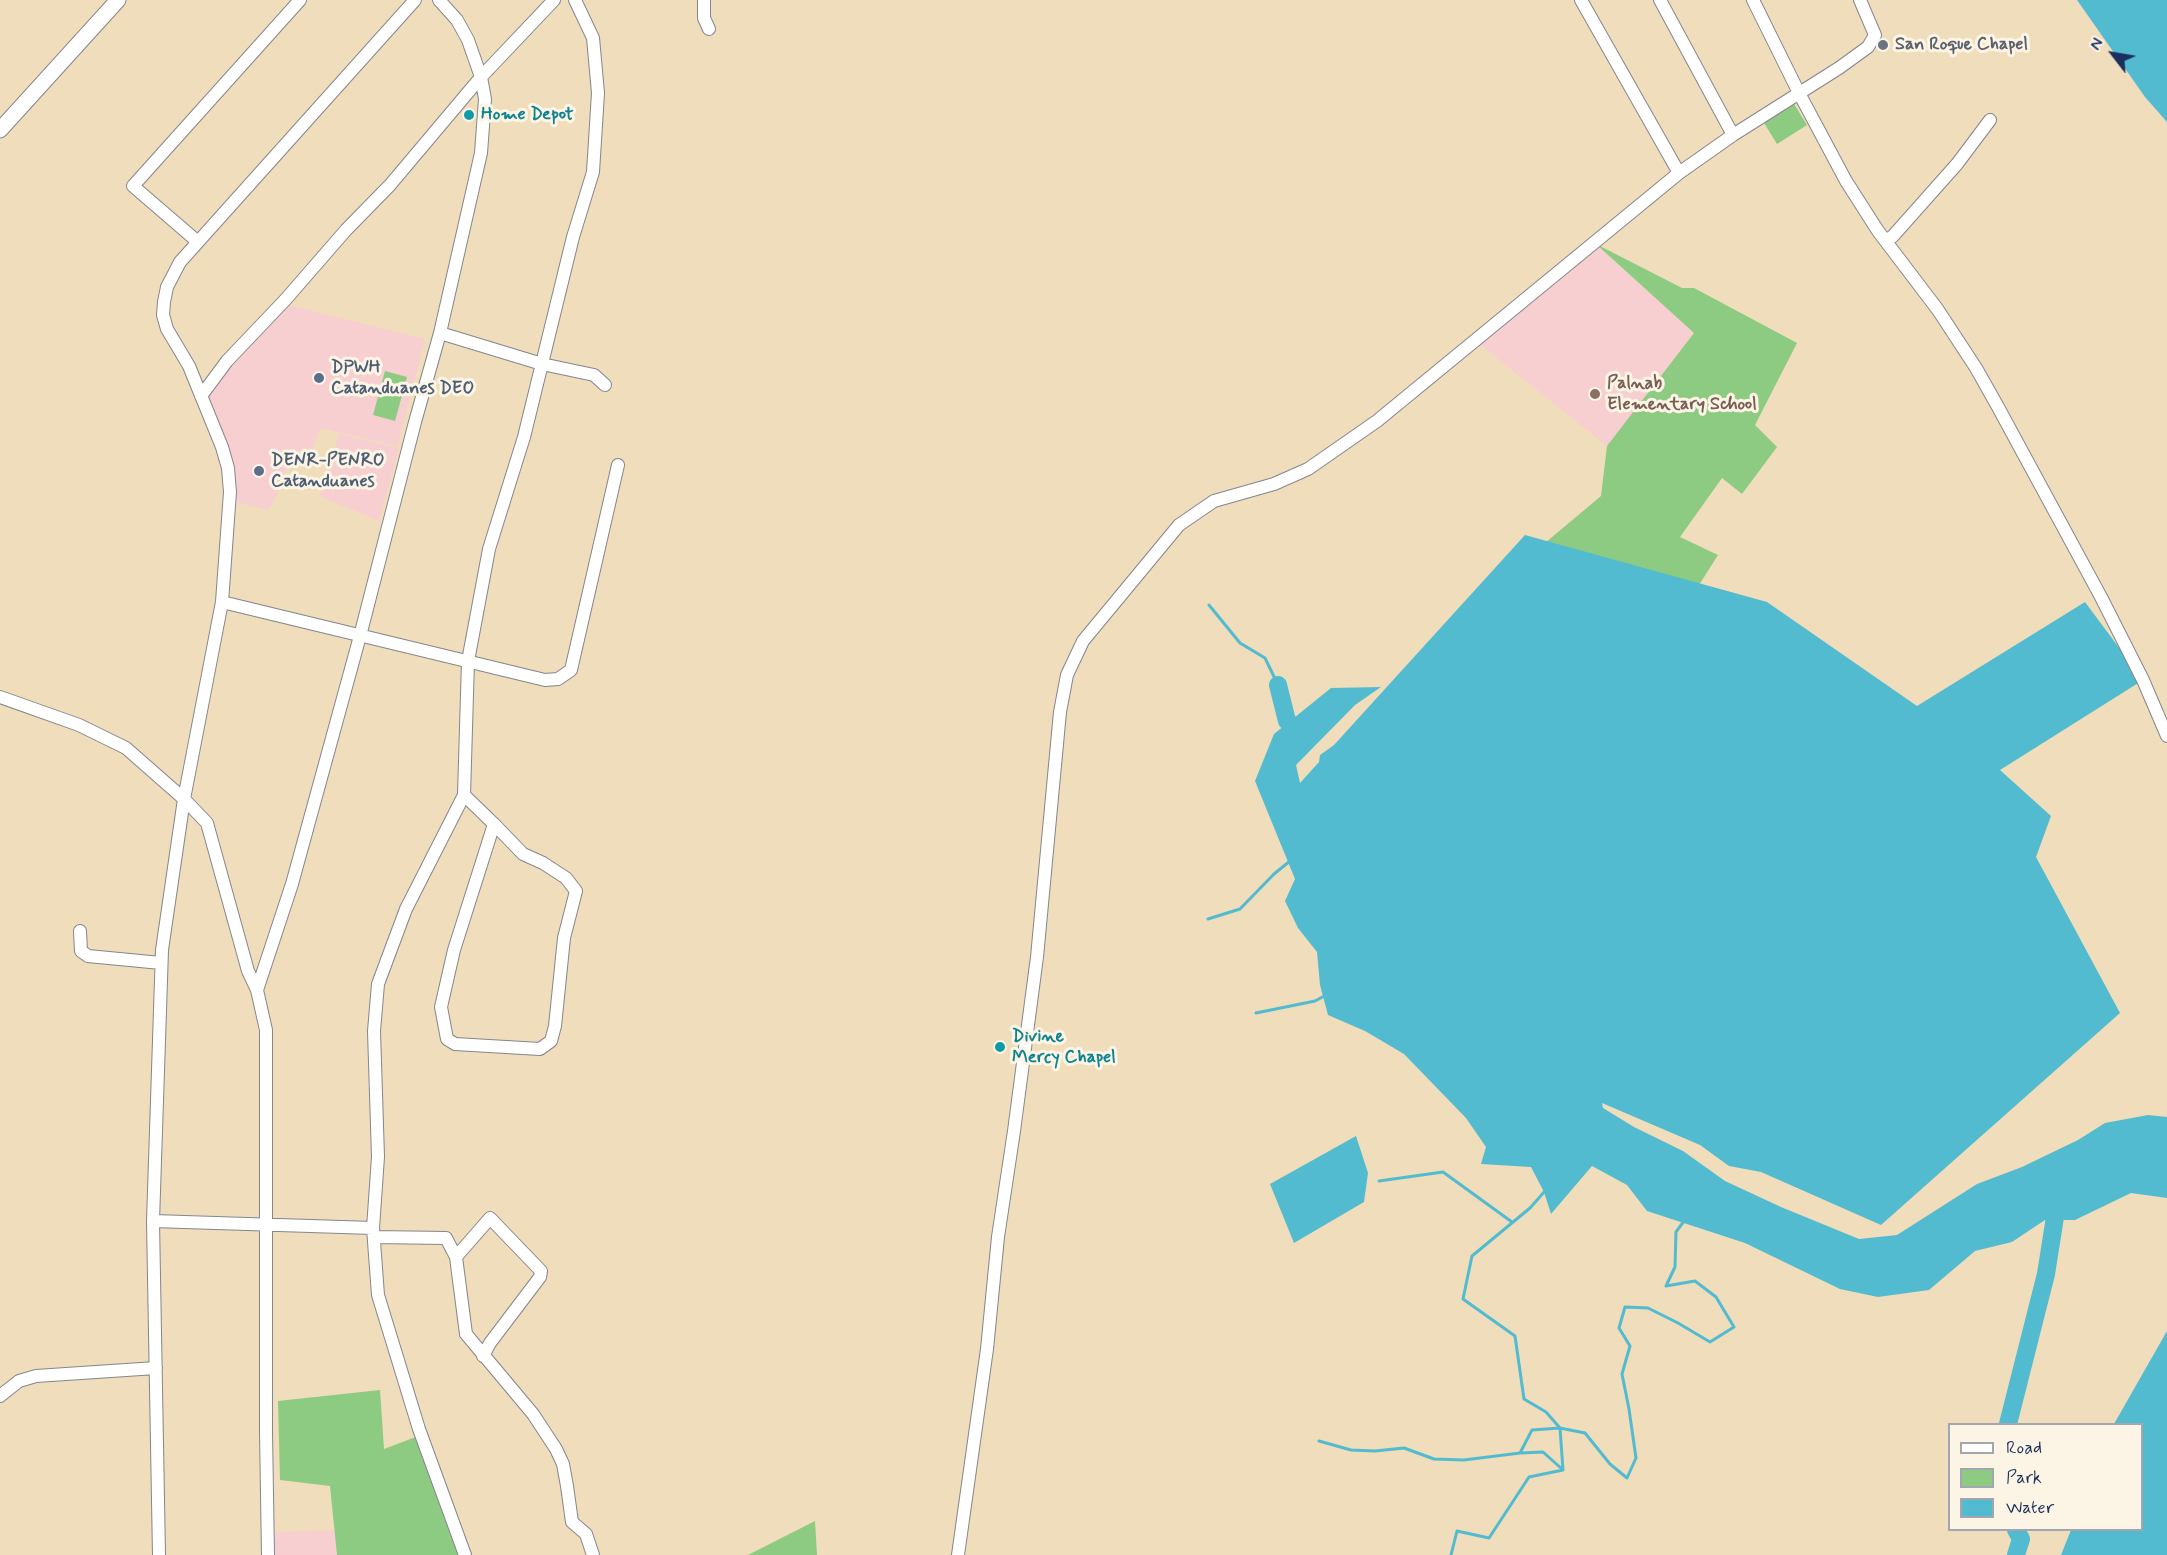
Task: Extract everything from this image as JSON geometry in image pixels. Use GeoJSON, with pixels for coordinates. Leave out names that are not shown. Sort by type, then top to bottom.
{"type":"FeatureCollection","features":[{"type":"Feature","properties":{"kind":"main road"},"geometry":{"type":"LineString","coordinates":[[0,130],[118,0]]}},
{"type":"Feature","properties":{"kind":"street"},"geometry":{"type":"LineString","coordinates":[[198,242],[133,186],[300,0]]}},
{"type":"Feature","properties":{"kind":"street"},"geometry":{"type":"LineString","coordinates":[[159,1555],[153,1221],[161,963],[184,799],[222,602],[230,492],[228,468],[222,447],[189,366],[167,329],[163,315],[167,287],[172,273],[198,242],[415,0]]}},
{"type":"Feature","properties":{"kind":"street"},"geometry":{"type":"LineString","coordinates":[[257,990],[292,884],[360,636],[440,333],[481,153],[485,99],[481,77],[468,40],[457,20],[439,0]]}},
{"type":"Feature","properties":{"kind":"street"},"geometry":{"type":"LineString","coordinates":[[201,396],[227,361],[390,185],[481,77],[554,0]]}},
{"type":"Feature","properties":{"kind":"street"},"geometry":{"type":"LineString","coordinates":[[465,1555],[419,1430],[378,1295],[373,1233],[378,1157],[374,1032],[378,984],[406,909],[464,795],[468,661],[489,549],[524,437],[573,237],[593,172],[598,93],[593,39],[574,0]]}},
{"type":"Feature","properties":{"kind":"street"},"geometry":{"type":"LineString","coordinates":[[704,0],[704,18],[709,29]]}},
{"type":"Feature","properties":{"kind":"street"},"geometry":{"type":"LineString","coordinates":[[1581,0],[1679,173]]}},
{"type":"Feature","properties":{"kind":"street"},"geometry":{"type":"LineString","coordinates":[[1660,0],[1733,135]]}},
{"type":"Feature","properties":{"kind":"street"},"geometry":{"type":"LineString","coordinates":[[1753,0],[1846,181],[1886,241],[1938,310],[1982,378],[2101,597],[2143,680],[2167,736]]}},
{"type":"Feature","properties":{"kind":"street"},"geometry":{"type":"LineString","coordinates":[[958,1555],[987,1349],[998,1237],[1036,957],[1060,712],[1066,675],[1083,641],[1179,525],[1214,501],[1274,484],[1308,469],[1377,421],[1679,173],[1733,135],[1839,68],[1873,42],[1875,35],[1860,0]]}},
{"type":"Feature","properties":{"kind":"street"},"geometry":{"type":"LineString","coordinates":[[1886,241],[1957,164],[1990,120]]}},
{"type":"Feature","properties":{"kind":"street"},"geometry":{"type":"LineString","coordinates":[[440,333],[542,364],[594,375],[605,385]]}},
{"type":"Feature","properties":{"kind":"street"},"geometry":{"type":"LineString","coordinates":[[222,602],[545,680],[558,680],[571,669],[618,465]]}},
{"type":"Feature","properties":{"kind":"street"},"geometry":{"type":"LineString","coordinates":[[0,697],[79,725],[126,748],[184,799],[207,824],[248,971],[257,990],[266,1030],[268,1555]]}},
{"type":"Feature","properties":{"kind":"street"},"geometry":{"type":"LineString","coordinates":[[464,795],[494,824],[523,854],[543,863],[566,878],[576,891],[564,938],[555,1026],[551,1041],[540,1049],[455,1044],[447,1039],[441,1007],[454,950],[494,824]]}},
{"type":"Feature","properties":{"kind":"street"},"geometry":{"type":"LineString","coordinates":[[80,931],[81,951],[88,956],[161,963]]}},
{"type":"Feature","properties":{"kind":"street"},"geometry":{"type":"LineString","coordinates":[[456,1257],[490,1218],[541,1271],[540,1277],[490,1343],[483,1356]]}},
{"type":"Feature","properties":{"kind":"street"},"geometry":{"type":"LineString","coordinates":[[153,1221],[265,1225],[446,1238],[456,1257],[466,1334],[533,1414],[556,1449],[567,1486],[572,1522],[586,1534],[593,1555]]}},
{"type":"Feature","properties":{"kind":"street"},"geometry":{"type":"LineString","coordinates":[[0,1396],[19,1381],[36,1376],[156,1368]]}},
{"type":"Feature","properties":{"kind":"shaded area","name":"Palnab Elementary School"},"geometry":{"type":"Polygon","coordinates":[[[1596,244],[1694,333],[1607,446],[1478,343],[1596,244]]]}},
{"type":"Feature","properties":{"kind":"shaded area","name":"DPWH Catanduanes DEO"},"geometry":{"type":"Polygon","coordinates":[[[288,305],[425,339],[398,446],[320,428],[311,453],[302,450],[285,459],[289,460],[280,489],[268,510],[233,501],[226,443],[208,396],[237,360],[288,305]]]}},
{"type":"Feature","properties":{"kind":"shaded area"},"geometry":{"type":"Polygon","coordinates":[[[339,434],[399,448],[379,521],[320,496],[339,434]]]}},
{"type":"Feature","properties":{"kind":"shaded area"},"geometry":{"type":"Polygon","coordinates":[[[336,1530],[337,1555],[274,1555],[273,1532],[336,1530]]]}},
{"type":"Feature","properties":{"kind":"green space"},"geometry":{"type":"Polygon","coordinates":[[[1794,104],[1807,125],[1777,144],[1764,123],[1794,104]]]}},
{"type":"Feature","properties":{"kind":"green space"},"geometry":{"type":"Polygon","coordinates":[[[1596,244],[1682,288],[1694,288],[1797,343],[1755,425],[1777,447],[1742,494],[1722,478],[1680,537],[1718,555],[1699,585],[1545,543],[1601,496],[1607,446],[1694,333],[1596,244]]]}},
{"type":"Feature","properties":{"kind":"green space"},"geometry":{"type":"Polygon","coordinates":[[[385,371],[407,377],[395,421],[373,415],[385,371]]]}},
{"type":"Feature","properties":{"kind":"green space"},"geometry":{"type":"Polygon","coordinates":[[[380,1390],[384,1449],[421,1435],[461,1555],[337,1555],[330,1486],[280,1480],[278,1401],[380,1390]]]}},
{"type":"Feature","properties":{"kind":"green space"},"geometry":{"type":"Polygon","coordinates":[[[815,1521],[817,1555],[748,1555],[815,1521]]]}},
{"type":"Feature","properties":{"kind":"water"},"geometry":{"type":"Polygon","coordinates":[[[2077,0],[2167,0],[2167,122],[2145,97],[2077,0]]]}},
{"type":"Feature","properties":{"kind":"water"},"geometry":{"type":"Polygon","coordinates":[[[1525,535],[1767,602],[1917,706],[2085,602],[2143,680],[2000,770],[2051,816],[2036,857],[2120,1013],[1881,1225],[1761,1172],[1729,1166],[1700,1145],[1602,1103],[1603,1108],[1634,1127],[1683,1151],[1725,1181],[1859,1239],[1897,1235],[1977,1184],[2022,1167],[2078,1140],[2105,1123],[2148,1115],[2167,1117],[2167,1198],[2131,1193],[2075,1220],[2045,1220],[2012,1242],[1975,1251],[1929,1290],[1878,1297],[1840,1289],[1745,1243],[1647,1211],[1627,1185],[1592,1166],[1551,1214],[1544,1192],[1531,1167],[1481,1164],[1486,1147],[1466,1118],[1404,1054],[1365,1031],[1328,1015],[1320,985],[1317,952],[1298,928],[1285,901],[1295,879],[1255,781],[1274,734],[1331,688],[1381,687],[1355,705],[1296,765],[1300,783],[1319,762],[1320,755],[1334,745],[1525,535]]]}},
{"type":"Feature","properties":{"kind":"water"},"geometry":{"type":"Polygon","coordinates":[[[1356,1136],[1368,1173],[1364,1202],[1294,1243],[1270,1184],[1356,1136]]]}},
{"type":"Feature","properties":{"kind":"water"},"geometry":{"type":"Polygon","coordinates":[[[2167,1331],[2167,1555],[2061,1555],[2071,1531],[2143,1531],[2143,1423],[2115,1423],[2167,1331]]]}},
{"type":"Feature","properties":{"kind":"waterway"},"geometry":{"type":"LineString","coordinates":[[1209,605],[1240,643],[1265,658],[1278,685]]}},
{"type":"Feature","properties":{"kind":"waterway"},"geometry":{"type":"LineString","coordinates":[[1278,685],[1287,721],[1296,728],[1292,743]]}},
{"type":"Feature","properties":{"kind":"waterway"},"geometry":{"type":"LineString","coordinates":[[1208,919],[1240,909],[1290,861]]}},
{"type":"Feature","properties":{"kind":"waterway"},"geometry":{"type":"LineString","coordinates":[[1256,1013],[1315,1001],[1326,995]]}},
{"type":"Feature","properties":{"kind":"waterway"},"geometry":{"type":"LineString","coordinates":[[1379,1181],[1443,1172],[1512,1222]]}},
{"type":"Feature","properties":{"kind":"waterway"},"geometry":{"type":"LineString","coordinates":[[1451,1555],[1457,1531],[1489,1538],[1529,1477],[1563,1470],[1560,1428],[1546,1412],[1524,1399],[1515,1336],[1463,1299],[1472,1256],[1530,1208],[1545,1191]]}},
{"type":"Feature","properties":{"kind":"waterway"},"geometry":{"type":"LineString","coordinates":[[2008,1423],[2046,1274],[2058,1198]]}},
{"type":"Feature","properties":{"kind":"waterway"},"geometry":{"type":"LineString","coordinates":[[1520,1453],[1532,1430],[1560,1428],[1585,1433],[1610,1464],[1627,1478],[1636,1458],[1622,1374],[1630,1346],[1619,1328],[1625,1307],[1648,1308],[1710,1342],[1734,1327],[1716,1297],[1695,1281],[1666,1286],[1675,1267],[1676,1232],[1684,1221]]}},
{"type":"Feature","properties":{"kind":"waterway"},"geometry":{"type":"LineString","coordinates":[[1319,1441],[1351,1450],[1375,1451],[1404,1448],[1434,1459],[1464,1460],[1543,1452],[1562,1469]]}},
{"type":"Feature","properties":{"kind":"waterway"},"geometry":{"type":"LineString","coordinates":[[2016,1555],[2021,1539],[2017,1531]]}},
{"type":"Feature","properties":{"kind":"place","name":"San Roque Chapel"},"geometry":{"type":"Point","coordinates":[1883,45]}},
{"type":"Feature","properties":{"kind":"place","name":"Home Depot"},"geometry":{"type":"Point","coordinates":[469,115]}},
{"type":"Feature","properties":{"kind":"place","name":"DPWH Catanduanes DEO"},"geometry":{"type":"Point","coordinates":[319,378]}},
{"type":"Feature","properties":{"kind":"place","name":"Palnab Elementary School"},"geometry":{"type":"Point","coordinates":[1595,394]}},
{"type":"Feature","properties":{"kind":"place","name":"DENR-PENRO Catanduanes"},"geometry":{"type":"Point","coordinates":[259,471]}},
{"type":"Feature","properties":{"kind":"place","name":"Divine Mercy Chapel"},"geometry":{"type":"Point","coordinates":[1000,1047]}}]}
